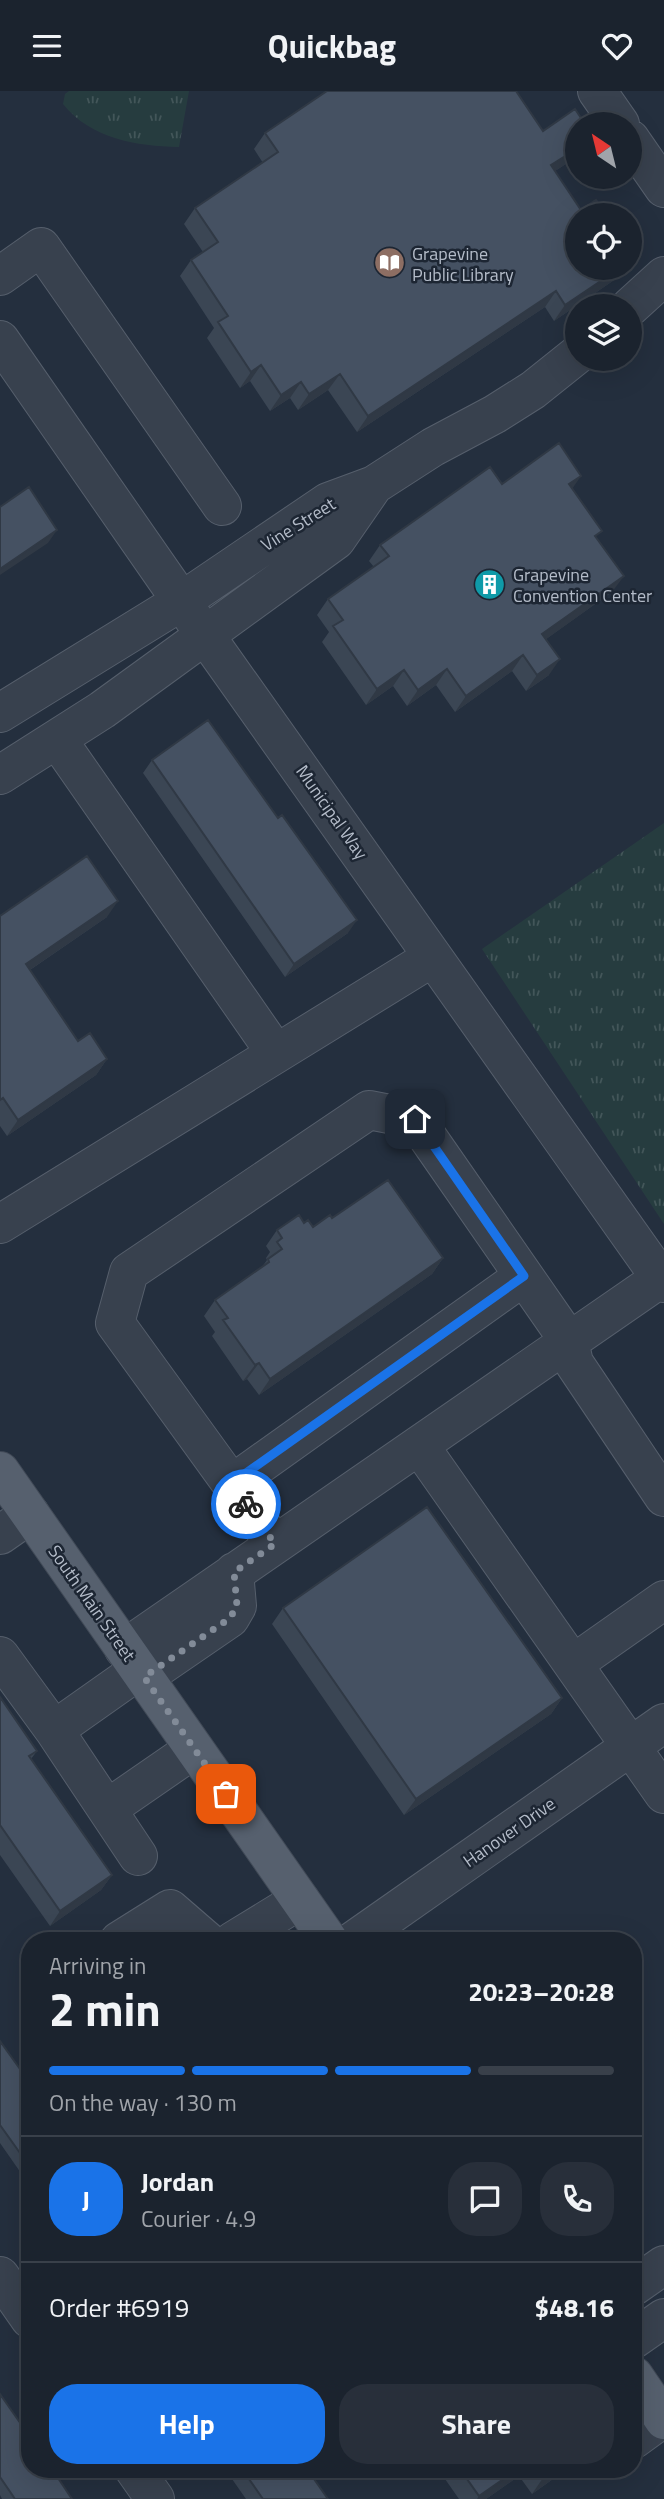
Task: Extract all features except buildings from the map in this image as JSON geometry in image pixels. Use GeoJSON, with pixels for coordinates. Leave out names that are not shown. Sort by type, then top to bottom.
{"type":"FeatureCollection","features":[{"type":"Feature","properties":{"kind":"main road","name":"South Main Street"},"geometry":{"type":"LineString","coordinates":[[0,1471],[15,1525],[136,1665],[323,1932]]}},
{"type":"Feature","properties":{"kind":"main road"},"geometry":{"type":"LineString","coordinates":[[642,2397],[653,2425]]}},
{"type":"Feature","properties":{"kind":"street"},"geometry":{"type":"LineString","coordinates":[[597,91],[612,112]]}},
{"type":"Feature","properties":{"kind":"street"},"geometry":{"type":"LineString","coordinates":[[642,156],[664,188]]}},
{"type":"Feature","properties":{"kind":"street"},"geometry":{"type":"LineString","coordinates":[[0,276],[41,247],[222,506]]}},
{"type":"Feature","properties":{"kind":"street"},"geometry":{"type":"LineString","coordinates":[[642,296],[664,276]]}},
{"type":"Feature","properties":{"kind":"street","name":"Municipal Way"},"geometry":{"type":"LineString","coordinates":[[0,340],[205,635],[662,1280]]}},
{"type":"Feature","properties":{"kind":"street"},"geometry":{"type":"LineString","coordinates":[[374,485],[433,447],[514,402],[565,364]]}},
{"type":"Feature","properties":{"kind":"street","name":"Vine Street"},"geometry":{"type":"LineString","coordinates":[[0,713],[182,601],[328,502],[374,485]]}},
{"type":"Feature","properties":{"kind":"street","name":"Vine Street"},"geometry":{"type":"LineString","coordinates":[[0,775],[102,710],[336,540],[374,485]]}},
{"type":"Feature","properties":{"kind":"street"},"geometry":{"type":"LineString","coordinates":[[57,739],[275,1052]]}},
{"type":"Feature","properties":{"kind":"street"},"geometry":{"type":"LineString","coordinates":[[0,1224],[433,957]]}},
{"type":"Feature","properties":{"kind":"street"},"geometry":{"type":"LineString","coordinates":[[275,1544],[115,1324],[129,1272],[369,1110],[415,1119],[569,1341],[574,1363],[664,1497]]}},
{"type":"Feature","properties":{"kind":"street"},"geometry":{"type":"LineString","coordinates":[[232,1483],[524,1276]]}},
{"type":"Feature","properties":{"kind":"street"},"geometry":{"type":"LineString","coordinates":[[54,1730],[136,1665],[234,1572],[662,1280]]}},
{"type":"Feature","properties":{"kind":"street"},"geometry":{"type":"LineString","coordinates":[[419,1445],[664,1794]]}},
{"type":"Feature","properties":{"kind":"street"},"geometry":{"type":"LineString","coordinates":[[573,1664],[664,1600]]}},
{"type":"Feature","properties":{"kind":"street"},"geometry":{"type":"LineString","coordinates":[[0,1656],[54,1730],[138,1856]]}},
{"type":"Feature","properties":{"kind":"street","name":"Hanover Drive"},"geometry":{"type":"LineString","coordinates":[[367,1932],[664,1723]]}},
{"type":"Feature","properties":{"kind":"street"},"geometry":{"type":"LineString","coordinates":[[107,1809],[194,1749]]}},
{"type":"Feature","properties":{"kind":"street"},"geometry":{"type":"LineString","coordinates":[[248,1932],[300,1900]]}},
{"type":"Feature","properties":{"kind":"street"},"geometry":{"type":"LineString","coordinates":[[133,1932],[170,1909],[197,1932]]}},
{"type":"Feature","properties":{"kind":"street"},"geometry":{"type":"LineString","coordinates":[[642,2280],[664,2265]]}},
{"type":"Feature","properties":{"kind":"street"},"geometry":{"type":"LineString","coordinates":[[0,2276],[21,2306]]}},
{"type":"Feature","properties":{"kind":"street"},"geometry":{"type":"LineString","coordinates":[[642,2333],[664,2318]]}},
{"type":"Feature","properties":{"kind":"street"},"geometry":{"type":"LineString","coordinates":[[140,2478],[155,2499]]}},
{"type":"Feature","properties":{"kind":"green space"},"geometry":{"type":"Polygon","coordinates":[[[69,91],[189,91],[179,147],[147,145],[101,133],[74,116],[63,104],[65,94],[69,91]]]}},
{"type":"Feature","properties":{"kind":"green space"},"geometry":{"type":"Polygon","coordinates":[[[664,823],[664,1224],[482,949],[664,823]]]}},
{"type":"Feature","properties":{"kind":"way so far"},"geometry":{"type":"LineString","coordinates":[[226,1794],[144,1677],[230,1618],[237,1606],[234,1572],[275,1544],[246,1504]]}},
{"type":"Feature","properties":{"kind":"place","name":"Grapevine Public Library"},"geometry":{"type":"Point","coordinates":[389,263]}},
{"type":"Feature","properties":{"kind":"place","name":"Grapevine Convention Center"},"geometry":{"type":"Point","coordinates":[490,584]}},
{"type":"Feature","properties":{"kind":"route"},"geometry":{"type":"LineString","coordinates":[[246,1504],[232,1483],[524,1276],[415,1119]]}}]}
